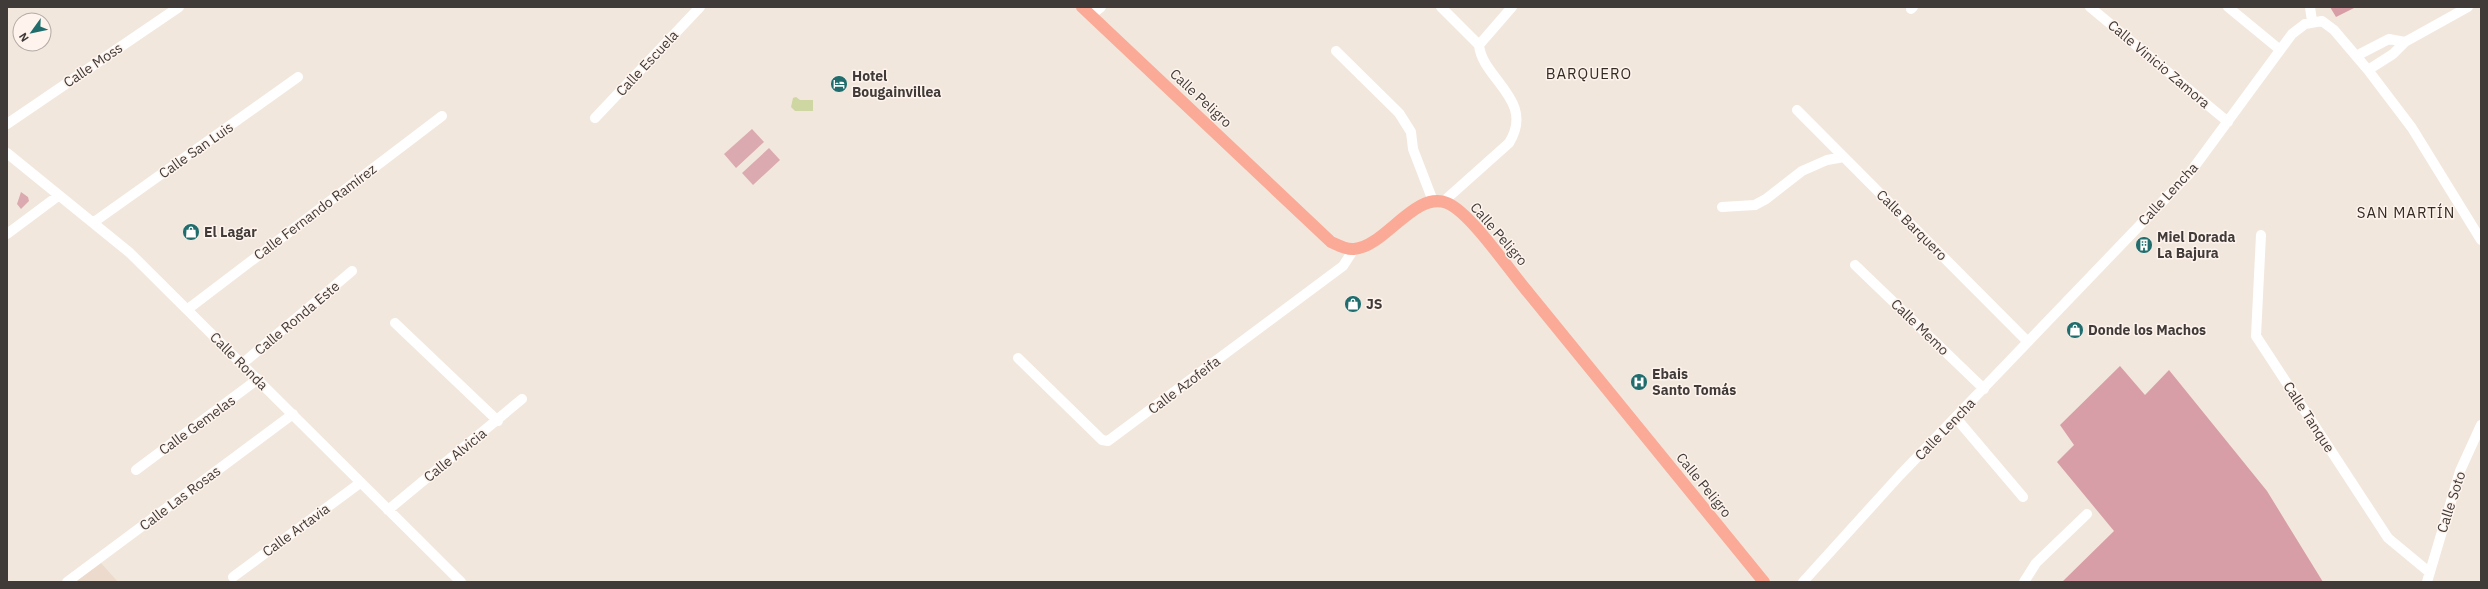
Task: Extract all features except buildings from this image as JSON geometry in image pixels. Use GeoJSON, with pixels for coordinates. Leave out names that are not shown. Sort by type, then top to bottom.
{"type":"FeatureCollection","features":[{"type":"Feature","properties":{"kind":"main road","name":"Calle Peligro"},"geometry":{"type":"LineString","coordinates":[[1087,11],[1330,242],[1343,248],[1354,249]]}},
{"type":"Feature","properties":{"kind":"main road","name":"Calle Peligro"},"geometry":{"type":"LineString","coordinates":[[1438,201],[1454,206],[1466,218],[1764,582]]}},
{"type":"Feature","properties":{"kind":"main road"},"geometry":{"type":"LineString","coordinates":[[1354,249],[1374,241],[1411,212],[1438,201]]}},
{"type":"Feature","properties":{"kind":"street","name":"Calle Moss"},"geometry":{"type":"LineString","coordinates":[[7,124],[179,7]]}},
{"type":"Feature","properties":{"kind":"street","name":"Calle Escuela"},"geometry":{"type":"LineString","coordinates":[[595,118],[700,7]]}},
{"type":"Feature","properties":{"kind":"street"},"geometry":{"type":"LineString","coordinates":[[1087,11],[1100,7]]}},
{"type":"Feature","properties":{"kind":"street"},"geometry":{"type":"LineString","coordinates":[[1336,51],[1399,113],[1411,132],[1413,149],[1438,201],[1509,143],[1516,132],[1514,108],[1501,83],[1482,58],[1479,44],[1441,7]]}},
{"type":"Feature","properties":{"kind":"street"},"geometry":{"type":"LineString","coordinates":[[1479,44],[1512,7]]}},
{"type":"Feature","properties":{"kind":"street","name":"Calle Vinicio Zamora"},"geometry":{"type":"LineString","coordinates":[[2090,7],[2228,122]]}},
{"type":"Feature","properties":{"kind":"street"},"geometry":{"type":"LineString","coordinates":[[2228,7],[2279,49]]}},
{"type":"Feature","properties":{"kind":"street"},"geometry":{"type":"LineString","coordinates":[[2310,7],[2312,21],[2322,21],[2334,30],[2368,70],[2412,128],[2481,240]]}},
{"type":"Feature","properties":{"kind":"street"},"geometry":{"type":"LineString","coordinates":[[2368,70],[2393,54],[2405,42],[2468,7]]}},
{"type":"Feature","properties":{"kind":"street","name":"Calle Lencha"},"geometry":{"type":"LineString","coordinates":[[1803,582],[1900,475],[2189,174],[2228,122],[2279,49],[2292,34],[2312,21]]}},
{"type":"Feature","properties":{"kind":"street"},"geometry":{"type":"LineString","coordinates":[[2356,56],[2389,39],[2405,42]]}},
{"type":"Feature","properties":{"kind":"street","name":"Calle San Luis"},"geometry":{"type":"LineString","coordinates":[[94,222],[298,77]]}},
{"type":"Feature","properties":{"kind":"street","name":"Calle Barquero"},"geometry":{"type":"LineString","coordinates":[[1797,110],[2027,341]]}},
{"type":"Feature","properties":{"kind":"street","name":"Calle Fernando Ramírez"},"geometry":{"type":"LineString","coordinates":[[188,309],[442,116]]}},
{"type":"Feature","properties":{"kind":"street","name":"Calle Ronda"},"geometry":{"type":"LineString","coordinates":[[7,153],[58,196],[94,222],[188,309],[360,483],[461,582]]}},
{"type":"Feature","properties":{"kind":"street"},"geometry":{"type":"LineString","coordinates":[[1722,207],[1755,205],[1766,199],[1802,170],[1820,163],[1844,157]]}},
{"type":"Feature","properties":{"kind":"street"},"geometry":{"type":"LineString","coordinates":[[7,234],[58,196]]}},
{"type":"Feature","properties":{"kind":"street","name":"Calle Tanque"},"geometry":{"type":"LineString","coordinates":[[2261,235],[2256,336],[2388,538],[2429,572]]}},
{"type":"Feature","properties":{"kind":"street","name":"Calle Azofeifa"},"geometry":{"type":"LineString","coordinates":[[1018,358],[1102,440],[1108,441],[1343,266],[1354,249]]}},
{"type":"Feature","properties":{"kind":"street","name":"Calle Memo"},"geometry":{"type":"LineString","coordinates":[[1855,265],[1984,389]]}},
{"type":"Feature","properties":{"kind":"street","name":"Calle Ronda Este"},"geometry":{"type":"LineString","coordinates":[[242,364],[352,271]]}},
{"type":"Feature","properties":{"kind":"street"},"geometry":{"type":"LineString","coordinates":[[395,323],[498,421]]}},
{"type":"Feature","properties":{"kind":"street","name":"Calle Gemelas"},"geometry":{"type":"LineString","coordinates":[[136,470],[258,380]]}},
{"type":"Feature","properties":{"kind":"street","name":"Calle Alvicia"},"geometry":{"type":"LineString","coordinates":[[388,510],[498,421],[522,399]]}},
{"type":"Feature","properties":{"kind":"street","name":"Calle Las Rosas"},"geometry":{"type":"LineString","coordinates":[[67,582],[293,414]]}},
{"type":"Feature","properties":{"kind":"street"},"geometry":{"type":"LineString","coordinates":[[1956,418],[2023,497]]}},
{"type":"Feature","properties":{"kind":"street","name":"Calle Soto"},"geometry":{"type":"LineString","coordinates":[[2427,582],[2460,471],[2481,425]]}},
{"type":"Feature","properties":{"kind":"street","name":"Calle Artavia"},"geometry":{"type":"LineString","coordinates":[[233,577],[360,483]]}},
{"type":"Feature","properties":{"kind":"street"},"geometry":{"type":"LineString","coordinates":[[2024,582],[2036,563],[2087,514]]}},
{"type":"Feature","properties":{"kind":"shaded area"},"geometry":{"type":"Polygon","coordinates":[[[2330,7],[2356,7],[2336,17],[2330,7]]]}},
{"type":"Feature","properties":{"kind":"shaded area"},"geometry":{"type":"Polygon","coordinates":[[[796,97],[800,100],[813,100],[813,111],[795,111],[791,107],[793,98],[796,97]]]}},
{"type":"Feature","properties":{"kind":"shaded area"},"geometry":{"type":"Polygon","coordinates":[[[752,129],[764,142],[736,168],[724,154],[752,129]]]}},
{"type":"Feature","properties":{"kind":"shaded area"},"geometry":{"type":"Polygon","coordinates":[[[769,148],[780,160],[753,185],[742,173],[769,148]]]}},
{"type":"Feature","properties":{"kind":"shaded area"},"geometry":{"type":"Polygon","coordinates":[[[21,192],[28,197],[29,201],[21,209],[17,204],[21,192]]]}},
{"type":"Feature","properties":{"kind":"shaded area"},"geometry":{"type":"Polygon","coordinates":[[[2120,366],[2145,395],[2169,370],[2267,491],[2323,582],[2062,582],[2114,531],[2057,462],[2074,445],[2060,425],[2120,366]]]}},
{"type":"Feature","properties":{"kind":"shaded area"},"geometry":{"type":"Polygon","coordinates":[[[101,563],[118,582],[75,582],[101,563]]]}},
{"type":"Feature","properties":{"kind":"place","name":"Hotel Bougainvillea"},"geometry":{"type":"Point","coordinates":[839,84]}},
{"type":"Feature","properties":{"kind":"place","name":"El Lagar"},"geometry":{"type":"Point","coordinates":[191,232]}},
{"type":"Feature","properties":{"kind":"place","name":"Miel Dorada La Bajura"},"geometry":{"type":"Point","coordinates":[2144,245]}},
{"type":"Feature","properties":{"kind":"place","name":"JS"},"geometry":{"type":"Point","coordinates":[1353,304]}},
{"type":"Feature","properties":{"kind":"place","name":"Donde los Machos"},"geometry":{"type":"Point","coordinates":[2075,330]}},
{"type":"Feature","properties":{"kind":"place","name":"Ebais Santo Tomás"},"geometry":{"type":"Point","coordinates":[1639,382]}},
{"type":"Feature","properties":{"kind":"district","name":"BARQUERO"},"geometry":{"type":"Point","coordinates":[1589,74]}},
{"type":"Feature","properties":{"kind":"district","name":"SAN MARTÍN"},"geometry":{"type":"Point","coordinates":[2406,213]}}]}
